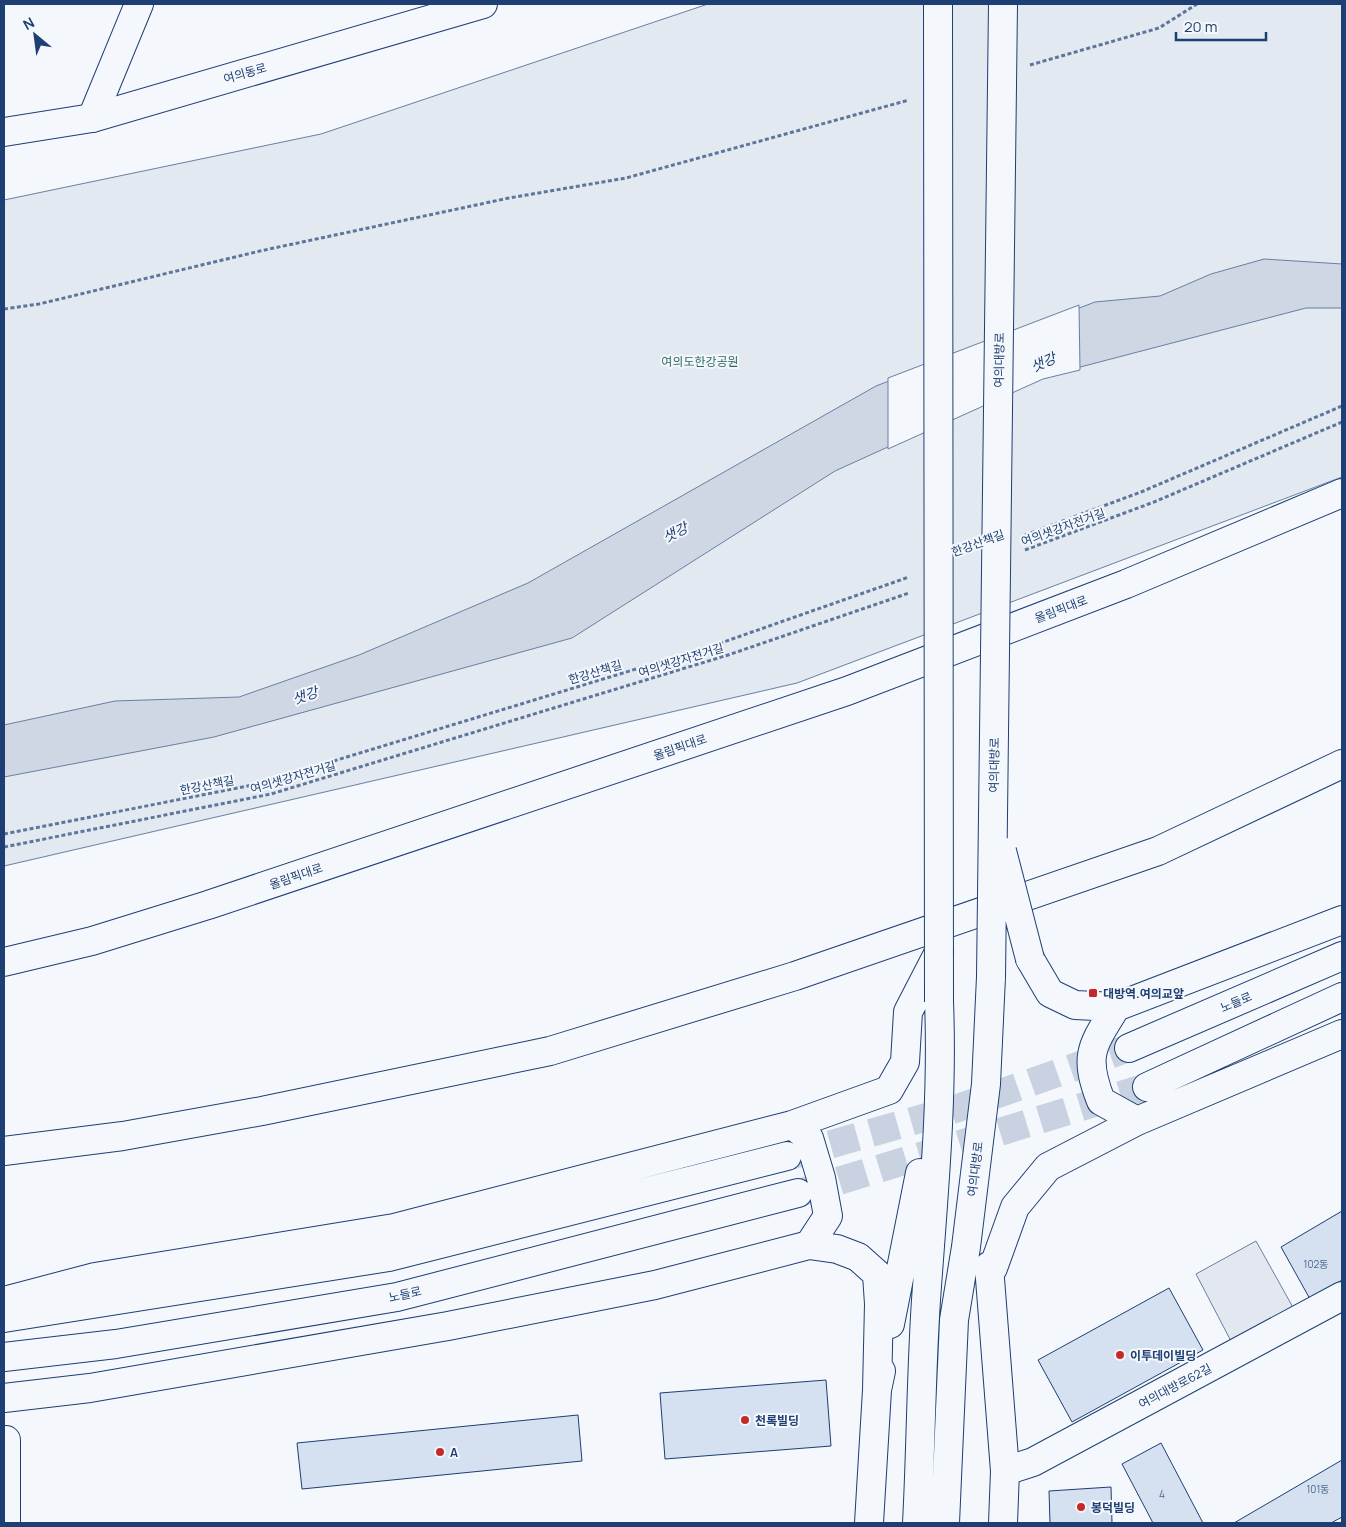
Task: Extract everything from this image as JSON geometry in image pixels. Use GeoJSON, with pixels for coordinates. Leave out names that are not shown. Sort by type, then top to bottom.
{"type":"FeatureCollection","features":[{"type":"Feature","properties":{"kind":"main road"},"geometry":{"type":"LineString","coordinates":[[92,118],[139,4]]}},
{"type":"Feature","properties":{"kind":"main road","name":"여의동로"},"geometry":{"type":"LineString","coordinates":[[4,132],[92,118],[483,4]]}},
{"type":"Feature","properties":{"kind":"main road"},"geometry":{"type":"LineString","coordinates":[[917,1523],[922,1435],[921,1378],[942,1063],[939,1002],[938,4]]}},
{"type":"Feature","properties":{"kind":"main road","name":"여의대방로"},"geometry":{"type":"LineString","coordinates":[[945,1523],[954,1320],[966,1246],[986,1084],[991,977],[1003,4]]}},
{"type":"Feature","properties":{"kind":"main road","name":"올림픽대로"},"geometry":{"type":"LineString","coordinates":[[4,962],[92,941],[208,905],[847,691],[1126,584],[1342,493]]}},
{"type":"Feature","properties":{"kind":"main road"},"geometry":{"type":"LineString","coordinates":[[4,1151],[123,1136],[253,1113],[550,1051],[795,976],[1158,851],[1342,764]]}},
{"type":"Feature","properties":{"kind":"main road"},"geometry":{"type":"LineString","coordinates":[[993,818],[1030,959],[1050,993],[1075,1005],[1116,1007],[1342,920]]}},
{"type":"Feature","properties":{"kind":"main road"},"geometry":{"type":"LineString","coordinates":[[4,1301],[95,1277],[394,1228],[792,1124],[890,1090],[905,1062],[908,1012],[939,952]]}},
{"type":"Feature","properties":{"kind":"main road","name":"노들로"},"geometry":{"type":"LineString","coordinates":[[1129,1048],[1342,956]]}},
{"type":"Feature","properties":{"kind":"main road"},"geometry":{"type":"LineString","coordinates":[[1147,1087],[1342,997]]}},
{"type":"Feature","properties":{"kind":"main road"},"geometry":{"type":"LineString","coordinates":[[1116,1007],[1091,1051],[1092,1080],[1101,1101],[1136,1121]]}},
{"type":"Feature","properties":{"kind":"main road"},"geometry":{"type":"LineString","coordinates":[[992,1268],[1015,1207],[1048,1167],[1136,1121],[1342,1034]]}},
{"type":"Feature","properties":{"kind":"main road"},"geometry":{"type":"LineString","coordinates":[[877,1390],[942,1063]]}},
{"type":"Feature","properties":{"kind":"main road"},"geometry":{"type":"LineString","coordinates":[[981,1121],[992,1268]]}},
{"type":"Feature","properties":{"kind":"main road"},"geometry":{"type":"LineString","coordinates":[[792,1124],[808,1138],[821,1178],[828,1216],[809,1245]]}},
{"type":"Feature","properties":{"kind":"main road"},"geometry":{"type":"LineString","coordinates":[[4,1318],[389,1257],[787,1156]]}},
{"type":"Feature","properties":{"kind":"main road","name":"노들로"},"geometry":{"type":"LineString","coordinates":[[4,1357],[116,1344],[397,1297],[798,1193]]}},
{"type":"Feature","properties":{"kind":"main road"},"geometry":{"type":"LineString","coordinates":[[4,1398],[90,1388],[448,1326],[655,1285],[809,1245],[837,1249],[858,1257],[877,1274],[879,1304],[877,1390],[869,1523]]}},
{"type":"Feature","properties":{"kind":"main road"},"geometry":{"type":"LineString","coordinates":[[992,1268],[989,1266],[1004,1471],[1003,1523]]}},
{"type":"Feature","properties":{"kind":"main road","name":"여의대방로62길"},"geometry":{"type":"LineString","coordinates":[[1004,1471],[1033,1462],[1342,1296]]}},
{"type":"Feature","properties":{"kind":"main road"},"geometry":{"type":"LineString","coordinates":[[6,1440],[6,1523]]}},
{"type":"Feature","properties":{"kind":"path"},"geometry":{"type":"LineString","coordinates":[[1028,66],[1159,28],[1197,4]]}},
{"type":"Feature","properties":{"kind":"path"},"geometry":{"type":"LineString","coordinates":[[4,309],[39,304],[260,251],[509,198],[626,178],[915,98]]}},
{"type":"Feature","properties":{"kind":"path","name":"한강산책길"},"geometry":{"type":"LineString","coordinates":[[1021,536],[1141,492],[1342,406]]}},
{"type":"Feature","properties":{"kind":"path","name":"여의샛강자전거길"},"geometry":{"type":"LineString","coordinates":[[1016,553],[1154,502],[1342,422]]}},
{"type":"Feature","properties":{"kind":"path","name":"한강산책길"},"geometry":{"type":"LineString","coordinates":[[4,834],[258,784],[715,645],[910,577]]}},
{"type":"Feature","properties":{"kind":"path","name":"여의샛강자전거길"},"geometry":{"type":"LineString","coordinates":[[4,847],[271,794],[728,655],[914,591]]}},
{"type":"Feature","properties":{"kind":"green space","name":"여의도한강공원"},"geometry":{"type":"Polygon","coordinates":[[[708,4],[1342,4],[1342,477],[797,683],[4,866],[4,200],[321,134],[708,4]]]}},
{"type":"Feature","properties":{"kind":"shaded area"},"geometry":{"type":"Polygon","coordinates":[[[1256,1241],[1295,1311],[1233,1345],[1196,1274],[1256,1241]]]}},
{"type":"Feature","properties":{"kind":"water","name":"샛강"},"geometry":{"type":"Polygon","coordinates":[[[1264,259],[1342,264],[1342,308],[1306,308],[1042,377],[835,471],[572,638],[214,737],[4,777],[4,725],[115,701],[239,697],[359,655],[528,583],[876,386],[1095,302],[1160,296],[1211,274],[1264,259]]]}},
{"type":"Feature","properties":{"kind":"pier"},"geometry":{"type":"Polygon","coordinates":[[[1079,305],[1080,370],[1043,379],[888,449],[888,378],[1079,305]]]}},
{"type":"Feature","properties":{"kind":"building"},"geometry":{"type":"Polygon","coordinates":[[[1342,1211],[1342,1280],[1310,1299],[1281,1247],[1342,1211]]]}},
{"type":"Feature","properties":{"kind":"building","name":"이투데이빌딩"},"geometry":{"type":"Polygon","coordinates":[[[1169,1288],[1203,1350],[1072,1422],[1038,1360],[1169,1288]]]}},
{"type":"Feature","properties":{"kind":"building","name":"천록빌딩"},"geometry":{"type":"Polygon","coordinates":[[[826,1380],[831,1446],[665,1459],[660,1393],[826,1380]]]}},
{"type":"Feature","properties":{"kind":"building","name":"A"},"geometry":{"type":"Polygon","coordinates":[[[578,1415],[582,1461],[302,1489],[297,1443],[578,1415]]]}},
{"type":"Feature","properties":{"kind":"building"},"geometry":{"type":"Polygon","coordinates":[[[1161,1443],[1203,1523],[1153,1523],[1122,1464],[1161,1443]]]}},
{"type":"Feature","properties":{"kind":"building"},"geometry":{"type":"Polygon","coordinates":[[[1342,1460],[1342,1517],[1331,1523],[1234,1523],[1342,1460]]]}},
{"type":"Feature","properties":{"kind":"building","name":"봉덕빌딩"},"geometry":{"type":"Polygon","coordinates":[[[1111,1487],[1112,1523],[1050,1523],[1049,1491],[1111,1487]]]}},
{"type":"Feature","properties":{"kind":"tunnel"},"geometry":{"type":"LineString","coordinates":[[790,1156],[955,1109],[1129,1048]]}},
{"type":"Feature","properties":{"kind":"tunnel"},"geometry":{"type":"LineString","coordinates":[[799,1193],[1147,1087]]}},
{"type":"Feature","properties":{"kind":"place","name":"대방역.여의교앞"},"geometry":{"type":"Point","coordinates":[1093,993]}},
{"type":"Feature","properties":{"kind":"place","name":"이투데이빌딩"},"geometry":{"type":"Point","coordinates":[1120,1355]}},
{"type":"Feature","properties":{"kind":"place","name":"천록빌딩"},"geometry":{"type":"Point","coordinates":[745,1420]}},
{"type":"Feature","properties":{"kind":"place","name":"A"},"geometry":{"type":"Point","coordinates":[440,1452]}},
{"type":"Feature","properties":{"kind":"place","name":"봉덕빌딩"},"geometry":{"type":"Point","coordinates":[1081,1507]}}]}
